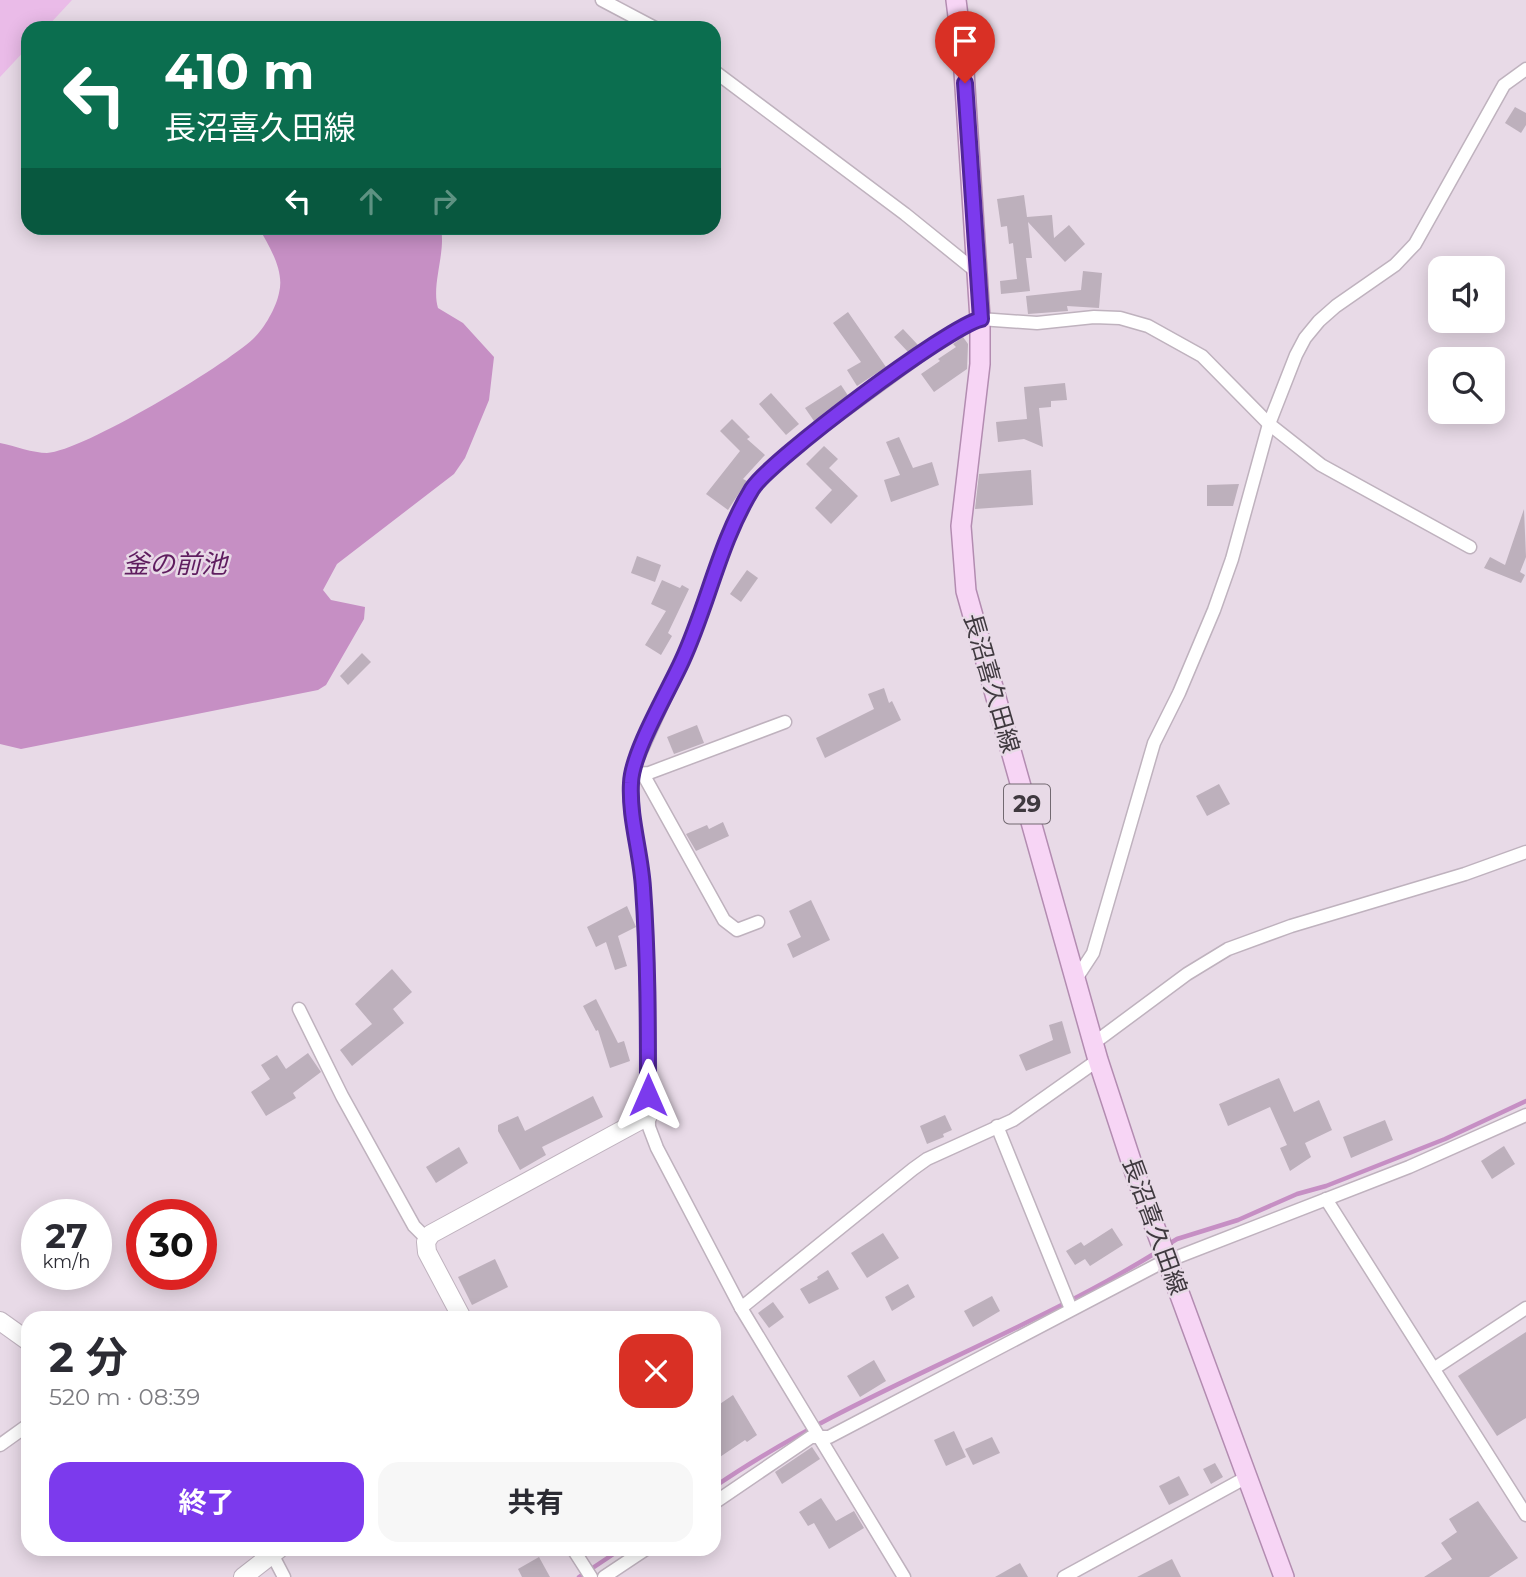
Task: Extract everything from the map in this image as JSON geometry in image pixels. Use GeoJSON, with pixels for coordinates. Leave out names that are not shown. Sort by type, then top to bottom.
{"type":"FeatureCollection","features":[{"type":"Feature","properties":{"kind":"main road","name":"長沼喜久田線"},"geometry":{"type":"LineString","coordinates":[[956,0],[963,56],[981,319],[980,364],[961,526],[966,592],[1096,1051],[1167,1262],[1284,1577]]}},
{"type":"Feature","properties":{"kind":"street"},"geometry":{"type":"LineString","coordinates":[[602,0],[642,21]]}},
{"type":"Feature","properties":{"kind":"street"},"geometry":{"type":"LineString","coordinates":[[1076,979],[1093,953],[1154,743],[1187,673],[1232,559],[1269,424],[1305,338],[1336,306],[1387,272],[1415,244],[1504,85],[1526,69]]}},
{"type":"Feature","properties":{"kind":"street"},"geometry":{"type":"LineString","coordinates":[[721,76],[905,214],[979,274]]}},
{"type":"Feature","properties":{"kind":"street"},"geometry":{"type":"LineString","coordinates":[[904,1577],[741,1308],[657,1148],[648,1116],[645,922],[641,864],[632,805],[643,745],[686,652],[725,543],[752,488],[807,438],[952,332],[981,319],[1037,323],[1094,317],[1120,318],[1148,326],[1202,356],[1269,424],[1321,465],[1470,547]]}},
{"type":"Feature","properties":{"kind":"street"},"geometry":{"type":"LineString","coordinates":[[638,774],[785,722]]}},
{"type":"Feature","properties":{"kind":"street"},"geometry":{"type":"LineString","coordinates":[[638,774],[724,920],[737,930],[758,922]]}},
{"type":"Feature","properties":{"kind":"street"},"geometry":{"type":"LineString","coordinates":[[741,1308],[927,1159],[1023,1114],[1187,974],[1228,950],[1291,926],[1465,874],[1526,852]]}},
{"type":"Feature","properties":{"kind":"street"},"geometry":{"type":"LineString","coordinates":[[299,1009],[342,1096],[407,1214],[417,1230],[428,1240]]}},
{"type":"Feature","properties":{"kind":"street"},"geometry":{"type":"LineString","coordinates":[[721,1498],[811,1437],[829,1437],[1071,1309],[1167,1262],[1420,1162],[1526,1115]]}},
{"type":"Feature","properties":{"kind":"street"},"geometry":{"type":"LineString","coordinates":[[458,1311],[428,1252],[431,1234],[648,1116]]}},
{"type":"Feature","properties":{"kind":"street"},"geometry":{"type":"LineString","coordinates":[[996,1126],[1071,1309]]}},
{"type":"Feature","properties":{"kind":"street"},"geometry":{"type":"LineString","coordinates":[[1326,1199],[1526,1515]]}},
{"type":"Feature","properties":{"kind":"street"},"geometry":{"type":"LineString","coordinates":[[1435,1368],[1526,1308]]}},
{"type":"Feature","properties":{"kind":"street"},"geometry":{"type":"LineString","coordinates":[[0,1321],[21,1336]]}},
{"type":"Feature","properties":{"kind":"street"},"geometry":{"type":"LineString","coordinates":[[0,1445],[21,1430]]}},
{"type":"Feature","properties":{"kind":"street"},"geometry":{"type":"LineString","coordinates":[[1064,1577],[1247,1476]]}},
{"type":"Feature","properties":{"kind":"street"},"geometry":{"type":"LineString","coordinates":[[243,1577],[266,1556]]}},
{"type":"Feature","properties":{"kind":"street"},"geometry":{"type":"LineString","coordinates":[[275,1556],[284,1577]]}},
{"type":"Feature","properties":{"kind":"street"},"geometry":{"type":"LineString","coordinates":[[578,1556],[592,1577]]}},
{"type":"Feature","properties":{"kind":"street"},"geometry":{"type":"LineString","coordinates":[[604,1577],[636,1556]]}},
{"type":"Feature","properties":{"kind":"shaded area"},"geometry":{"type":"Polygon","coordinates":[[[0,0],[72,0],[52,21],[21,21],[21,54],[0,77],[0,0]]]}},
{"type":"Feature","properties":{"kind":"water","name":"釜の前池"},"geometry":{"type":"Polygon","coordinates":[[[263,235],[442,235],[436,289],[438,308],[463,323],[494,357],[489,400],[465,458],[454,474],[337,564],[323,590],[331,600],[365,607],[364,619],[326,685],[318,690],[21,749],[0,744],[0,443],[42,453],[65,449],[153,405],[237,352],[261,330],[277,299],[280,276],[263,235]]]}},
{"type":"Feature","properties":{"kind":"building"},"geometry":{"type":"Polygon","coordinates":[[[1515,107],[1526,113],[1526,125],[1521,133],[1505,123],[1515,107]]]}},
{"type":"Feature","properties":{"kind":"building"},"geometry":{"type":"Polygon","coordinates":[[[1024,195],[1027,217],[1052,215],[1054,238],[1069,225],[1085,244],[1065,262],[1028,222],[1032,258],[1026,258],[1030,291],[1001,294],[1000,281],[1017,279],[1013,243],[1009,244],[1007,226],[1001,227],[997,199],[1024,195]]]}},
{"type":"Feature","properties":{"kind":"building"},"geometry":{"type":"Polygon","coordinates":[[[1083,271],[1102,273],[1099,308],[1067,306],[1068,311],[1028,314],[1026,296],[1081,290],[1083,271]]]}},
{"type":"Feature","properties":{"kind":"building"},"geometry":{"type":"Polygon","coordinates":[[[848,312],[886,367],[857,386],[847,370],[861,362],[833,323],[848,312]]]}},
{"type":"Feature","properties":{"kind":"building"},"geometry":{"type":"Polygon","coordinates":[[[903,329],[918,345],[909,353],[894,337],[903,329]]]}},
{"type":"Feature","properties":{"kind":"building"},"geometry":{"type":"Polygon","coordinates":[[[963,337],[968,344],[967,369],[934,392],[921,374],[956,347],[953,344],[963,337]]]}},
{"type":"Feature","properties":{"kind":"building"},"geometry":{"type":"Polygon","coordinates":[[[1065,383],[1067,400],[1051,401],[1051,407],[1039,408],[1043,447],[1024,439],[998,442],[996,422],[1027,419],[1024,387],[1065,383]]]}},
{"type":"Feature","properties":{"kind":"building"},"geometry":{"type":"Polygon","coordinates":[[[841,385],[849,397],[814,421],[805,408],[841,385]]]}},
{"type":"Feature","properties":{"kind":"building"},"geometry":{"type":"Polygon","coordinates":[[[771,393],[799,424],[786,435],[759,404],[771,393]]]}},
{"type":"Feature","properties":{"kind":"building"},"geometry":{"type":"Polygon","coordinates":[[[732,419],[750,437],[747,439],[765,455],[743,479],[747,481],[728,510],[706,494],[740,451],[720,431],[732,419]]]}},
{"type":"Feature","properties":{"kind":"building"},"geometry":{"type":"Polygon","coordinates":[[[899,437],[913,468],[932,462],[939,485],[891,502],[884,480],[900,475],[886,442],[899,437]]]}},
{"type":"Feature","properties":{"kind":"building"},"geometry":{"type":"Polygon","coordinates":[[[824,446],[838,459],[829,468],[858,496],[831,524],[815,508],[832,490],[806,464],[824,446]]]}},
{"type":"Feature","properties":{"kind":"building"},"geometry":{"type":"Polygon","coordinates":[[[1031,470],[1033,505],[975,509],[979,474],[1031,470]]]}},
{"type":"Feature","properties":{"kind":"building"},"geometry":{"type":"Polygon","coordinates":[[[1239,484],[1233,506],[1207,506],[1207,485],[1239,484]]]}},
{"type":"Feature","properties":{"kind":"building"},"geometry":{"type":"Polygon","coordinates":[[[1524,509],[1526,557],[1520,572],[1525,575],[1521,583],[1484,568],[1490,557],[1505,565],[1524,509]]]}},
{"type":"Feature","properties":{"kind":"building"},"geometry":{"type":"Polygon","coordinates":[[[637,556],[661,565],[655,582],[631,573],[637,556]]]}},
{"type":"Feature","properties":{"kind":"building"},"geometry":{"type":"Polygon","coordinates":[[[747,570],[758,578],[741,602],[730,594],[747,570]]]}},
{"type":"Feature","properties":{"kind":"building"},"geometry":{"type":"Polygon","coordinates":[[[662,580],[689,589],[668,633],[672,636],[661,655],[645,645],[666,611],[651,604],[662,580]]]}},
{"type":"Feature","properties":{"kind":"building"},"geometry":{"type":"Polygon","coordinates":[[[362,653],[371,662],[348,685],[340,676],[362,653]]]}},
{"type":"Feature","properties":{"kind":"building"},"geometry":{"type":"Polygon","coordinates":[[[884,688],[889,703],[892,701],[901,720],[825,758],[816,738],[874,709],[868,694],[884,688]]]}},
{"type":"Feature","properties":{"kind":"building"},"geometry":{"type":"Polygon","coordinates":[[[697,725],[704,743],[674,754],[667,737],[697,725]]]}},
{"type":"Feature","properties":{"kind":"building"},"geometry":{"type":"Polygon","coordinates":[[[1219,784],[1230,804],[1207,816],[1196,796],[1219,784]]]}},
{"type":"Feature","properties":{"kind":"building"},"geometry":{"type":"Polygon","coordinates":[[[723,822],[729,836],[696,851],[686,834],[707,825],[709,829],[723,822]]]}},
{"type":"Feature","properties":{"kind":"building"},"geometry":{"type":"Polygon","coordinates":[[[811,900],[830,940],[793,958],[787,944],[801,937],[789,911],[811,900]]]}},
{"type":"Feature","properties":{"kind":"building"},"geometry":{"type":"Polygon","coordinates":[[[627,906],[636,927],[618,936],[627,966],[615,970],[606,942],[596,947],[587,927],[627,906]]]}},
{"type":"Feature","properties":{"kind":"building"},"geometry":{"type":"Polygon","coordinates":[[[392,969],[412,992],[393,1009],[404,1023],[352,1066],[340,1050],[372,1024],[355,1004],[392,969]]]}},
{"type":"Feature","properties":{"kind":"building"},"geometry":{"type":"Polygon","coordinates":[[[596,999],[618,1043],[624,1041],[630,1061],[610,1068],[598,1030],[596,1031],[583,1006],[596,999]]]}},
{"type":"Feature","properties":{"kind":"building"},"geometry":{"type":"Polygon","coordinates":[[[1062,1021],[1071,1053],[1026,1071],[1019,1055],[1053,1040],[1049,1025],[1062,1021]]]}},
{"type":"Feature","properties":{"kind":"building"},"geometry":{"type":"Polygon","coordinates":[[[308,1053],[321,1072],[293,1093],[296,1098],[266,1116],[251,1092],[270,1079],[261,1065],[277,1055],[286,1069],[308,1053]]]}},
{"type":"Feature","properties":{"kind":"building"},"geometry":{"type":"Polygon","coordinates":[[[1279,1078],[1294,1112],[1319,1100],[1332,1130],[1305,1143],[1311,1157],[1290,1171],[1280,1148],[1287,1145],[1270,1107],[1228,1126],[1219,1104],[1279,1078]]]}},
{"type":"Feature","properties":{"kind":"building"},"geometry":{"type":"Polygon","coordinates":[[[593,1096],[603,1117],[542,1147],[546,1155],[520,1170],[498,1131],[498,1125],[518,1116],[525,1131],[593,1096]]]}},
{"type":"Feature","properties":{"kind":"building"},"geometry":{"type":"Polygon","coordinates":[[[945,1115],[952,1130],[943,1134],[944,1137],[927,1144],[920,1126],[945,1115]]]}},
{"type":"Feature","properties":{"kind":"building"},"geometry":{"type":"Polygon","coordinates":[[[1385,1120],[1393,1140],[1351,1158],[1343,1137],[1385,1120]]]}},
{"type":"Feature","properties":{"kind":"building"},"geometry":{"type":"Polygon","coordinates":[[[1504,1146],[1515,1164],[1492,1179],[1481,1161],[1504,1146]]]}},
{"type":"Feature","properties":{"kind":"building"},"geometry":{"type":"Polygon","coordinates":[[[459,1147],[468,1163],[436,1183],[426,1167],[459,1147]]]}},
{"type":"Feature","properties":{"kind":"building"},"geometry":{"type":"Polygon","coordinates":[[[1112,1228],[1123,1245],[1090,1266],[1085,1259],[1075,1265],[1066,1251],[1081,1242],[1084,1246],[1112,1228]]]}},
{"type":"Feature","properties":{"kind":"building"},"geometry":{"type":"Polygon","coordinates":[[[883,1233],[899,1258],[867,1278],[851,1253],[883,1233]]]}},
{"type":"Feature","properties":{"kind":"building"},"geometry":{"type":"Polygon","coordinates":[[[495,1259],[508,1287],[472,1305],[458,1277],[495,1259]]]}},
{"type":"Feature","properties":{"kind":"building"},"geometry":{"type":"Polygon","coordinates":[[[828,1270],[839,1289],[809,1304],[800,1289],[828,1270]]]}},
{"type":"Feature","properties":{"kind":"building"},"geometry":{"type":"Polygon","coordinates":[[[908,1284],[915,1297],[892,1311],[885,1297],[908,1284]]]}},
{"type":"Feature","properties":{"kind":"building"},"geometry":{"type":"Polygon","coordinates":[[[992,1296],[1000,1311],[973,1327],[964,1311],[992,1296]]]}},
{"type":"Feature","properties":{"kind":"building"},"geometry":{"type":"Polygon","coordinates":[[[773,1302],[784,1317],[769,1328],[758,1313],[773,1302]]]}},
{"type":"Feature","properties":{"kind":"building"},"geometry":{"type":"Polygon","coordinates":[[[1526,1332],[1526,1418],[1497,1436],[1458,1376],[1526,1332]]]}},
{"type":"Feature","properties":{"kind":"building"},"geometry":{"type":"Polygon","coordinates":[[[874,1360],[886,1381],[860,1397],[847,1376],[874,1360]]]}},
{"type":"Feature","properties":{"kind":"building"},"geometry":{"type":"Polygon","coordinates":[[[733,1395],[757,1435],[721,1456],[721,1403],[733,1395]]]}},
{"type":"Feature","properties":{"kind":"building"},"geometry":{"type":"Polygon","coordinates":[[[954,1431],[966,1457],[946,1466],[934,1440],[954,1431]]]}},
{"type":"Feature","properties":{"kind":"building"},"geometry":{"type":"Polygon","coordinates":[[[992,1437],[1000,1453],[973,1465],[965,1449],[992,1437]]]}},
{"type":"Feature","properties":{"kind":"building"},"geometry":{"type":"Polygon","coordinates":[[[812,1447],[820,1459],[782,1484],[775,1472],[812,1447]]]}},
{"type":"Feature","properties":{"kind":"building"},"geometry":{"type":"Polygon","coordinates":[[[1215,1463],[1223,1477],[1211,1484],[1203,1469],[1215,1463]]]}},
{"type":"Feature","properties":{"kind":"building"},"geometry":{"type":"Polygon","coordinates":[[[1179,1476],[1189,1495],[1169,1505],[1159,1486],[1179,1476]]]}},
{"type":"Feature","properties":{"kind":"building"},"geometry":{"type":"Polygon","coordinates":[[[821,1498],[836,1521],[854,1511],[864,1528],[829,1549],[814,1523],[808,1526],[799,1512],[821,1498]]]}},
{"type":"Feature","properties":{"kind":"building"},"geometry":{"type":"Polygon","coordinates":[[[1478,1501],[1518,1558],[1489,1577],[1424,1577],[1452,1559],[1441,1543],[1457,1532],[1449,1519],[1478,1501]]]}},
{"type":"Feature","properties":{"kind":"building"},"geometry":{"type":"Polygon","coordinates":[[[539,1557],[550,1577],[522,1577],[518,1569],[539,1557]]]}},
{"type":"Feature","properties":{"kind":"building"},"geometry":{"type":"Polygon","coordinates":[[[1172,1559],[1181,1577],[1137,1577],[1172,1559]]]}},
{"type":"Feature","properties":{"kind":"building"},"geometry":{"type":"Polygon","coordinates":[[[1020,1563],[1028,1577],[995,1577],[1020,1563]]]}},
{"type":"Feature","properties":{"kind":"waterway"},"geometry":{"type":"LineString","coordinates":[[1167,1245],[1445,1139],[1526,1101]]}},
{"type":"Feature","properties":{"kind":"waterway"},"geometry":{"type":"LineString","coordinates":[[721,1483],[822,1423],[1047,1312],[1157,1252]]}},
{"type":"Feature","properties":{"kind":"waterway"},"geometry":{"type":"LineString","coordinates":[[579,1577],[610,1556]]}},
{"type":"Feature","properties":{"kind":"route"},"geometry":{"type":"LineString","coordinates":[[648,1095],[644,897],[631,780],[637,760],[686,652],[725,543],[752,488],[807,438],[952,332],[981,319],[965,83]]}}]}
